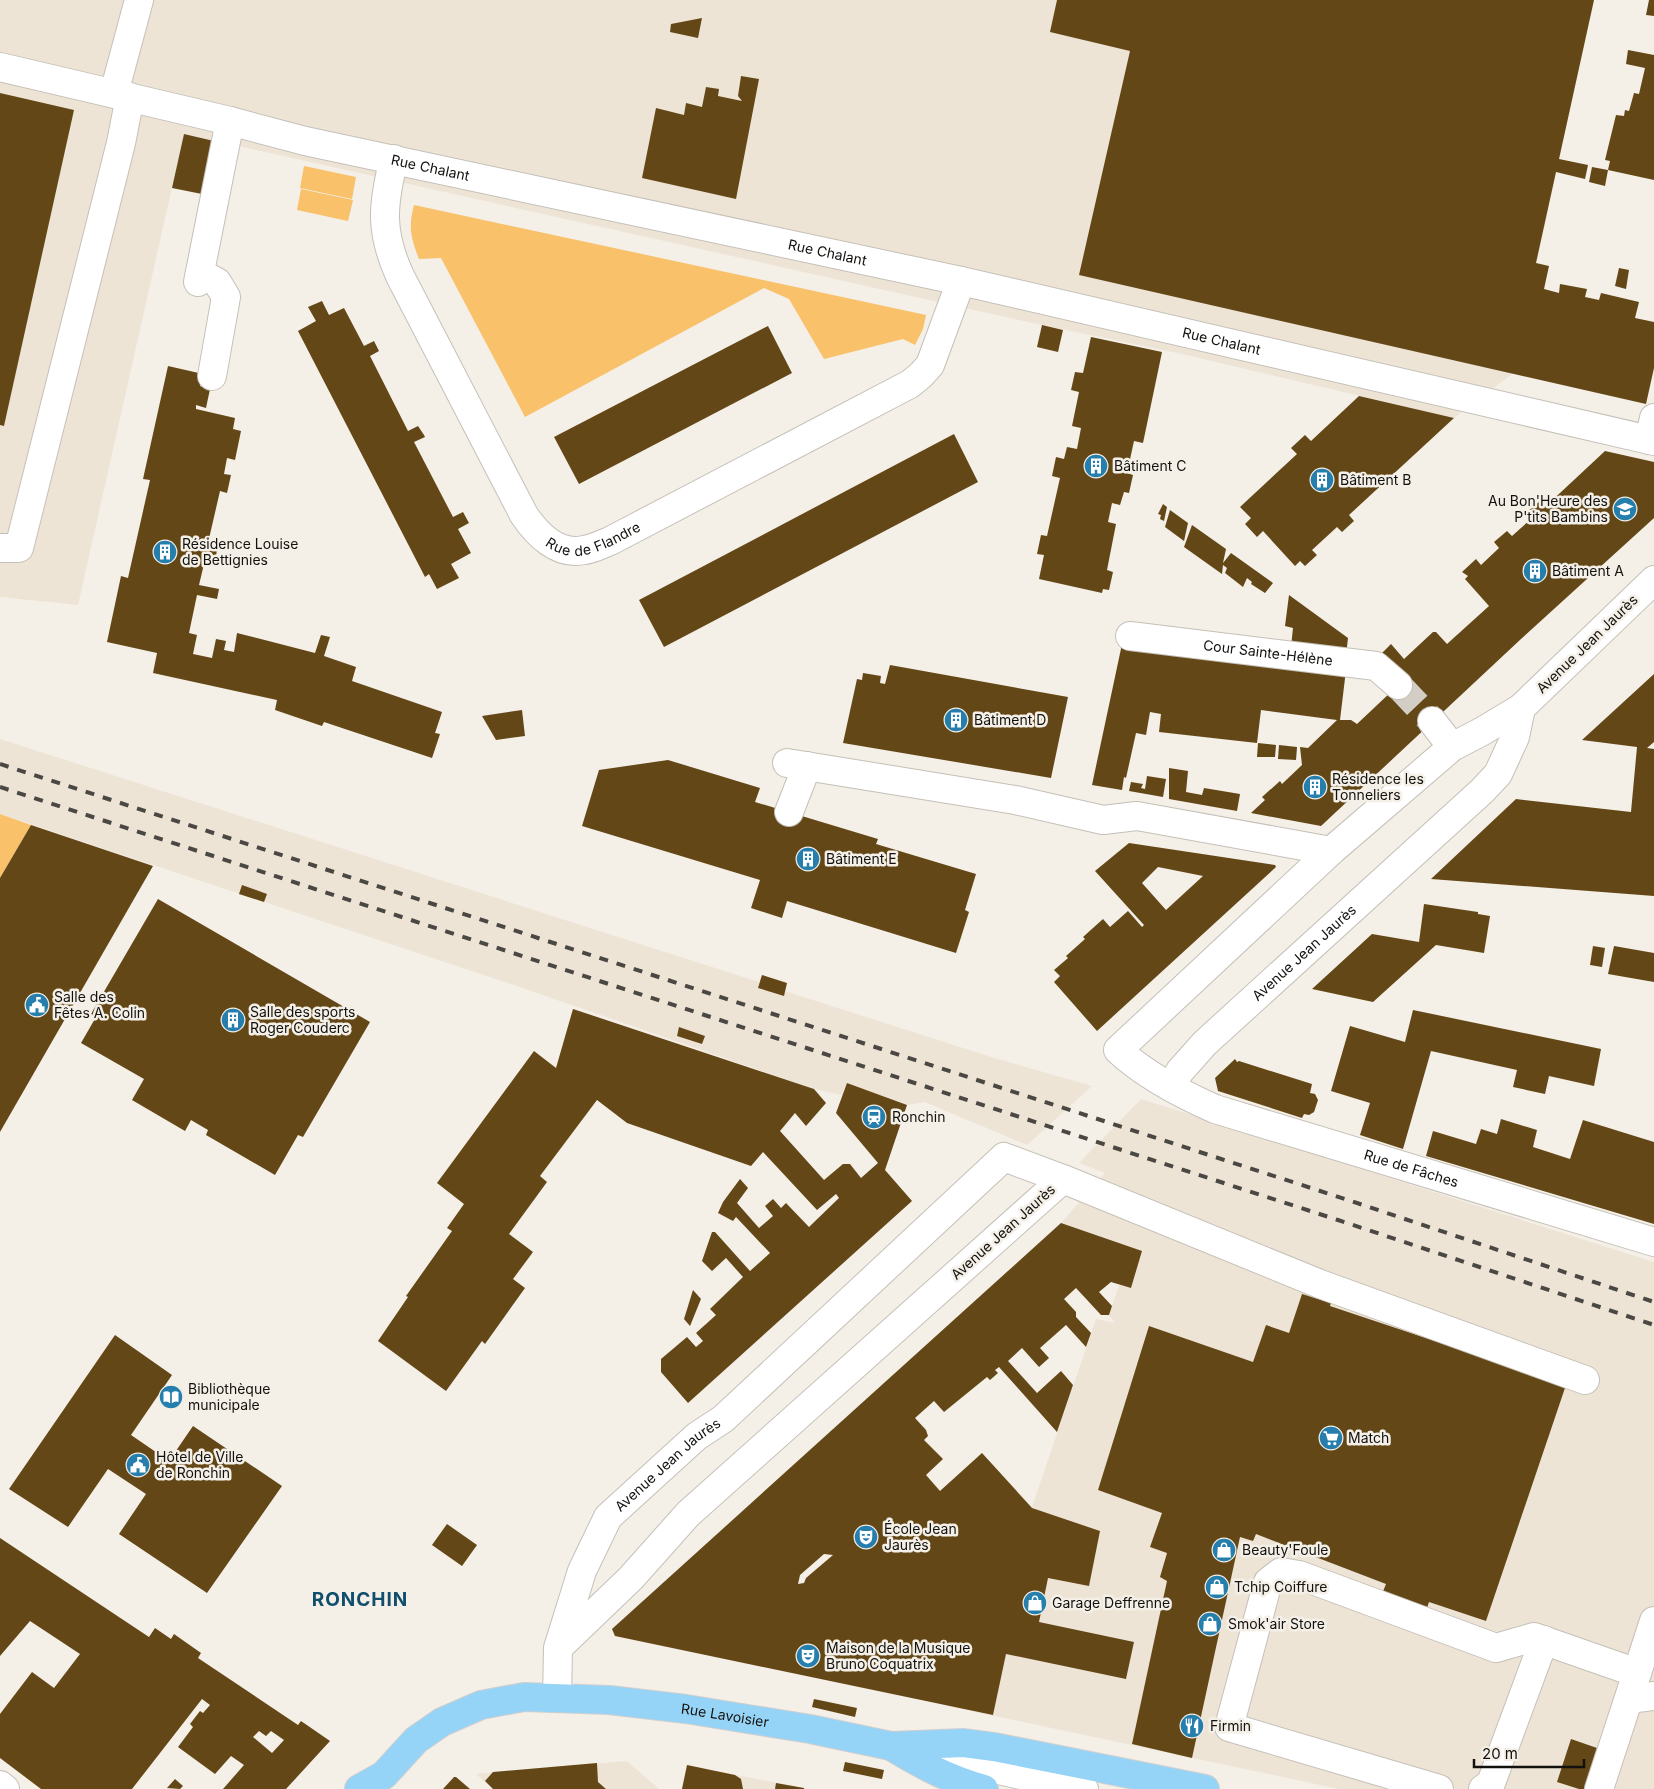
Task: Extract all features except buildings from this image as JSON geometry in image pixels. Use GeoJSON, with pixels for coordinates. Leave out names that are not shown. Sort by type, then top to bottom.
{"type":"FeatureCollection","features":[{"type":"Feature","properties":{"kind":"main road"},"geometry":{"type":"LineString","coordinates":[[359,1789],[377,1784],[406,1751],[428,1730],[467,1710],[511,1698],[557,1698]]}},
{"type":"Feature","properties":{"kind":"main road","name":"Rue Lavoisier"},"geometry":{"type":"LineString","coordinates":[[557,1698],[609,1700],[686,1709],[810,1729],[890,1746],[964,1743],[994,1747],[1205,1789]]}},
{"type":"Feature","properties":{"kind":"main road","name":"Rue Lavoisier"},"geometry":{"type":"LineString","coordinates":[[890,1746],[932,1770],[968,1785],[984,1789]]}},
{"type":"Feature","properties":{"kind":"street"},"geometry":{"type":"LineString","coordinates":[[0,548],[20,548],[121,143],[122,95],[139,0]]}},
{"type":"Feature","properties":{"kind":"street","name":"Rue Chalant"},"geometry":{"type":"LineString","coordinates":[[0,67],[230,121],[305,141],[961,281],[1652,433]]}},
{"type":"Feature","properties":{"kind":"street"},"geometry":{"type":"LineString","coordinates":[[212,376],[226,297],[216,282],[199,278],[230,121]]}},
{"type":"Feature","properties":{"kind":"street","name":"Rue de Flandre"},"geometry":{"type":"LineString","coordinates":[[394,159],[386,190],[384,214],[386,237],[391,256],[400,276],[524,515],[544,539],[558,547],[572,551],[584,550],[610,541],[910,384],[930,364],[961,281]]}},
{"type":"Feature","properties":{"kind":"street","name":"Avenue Jean Jaurès"},"geometry":{"type":"LineString","coordinates":[[1521,708],[1515,737],[1498,774],[1482,791],[1205,1043],[1180,1071],[1171,1087],[1132,1063],[1118,1050],[1331,851],[1459,744],[1521,708],[1654,580]]}},
{"type":"Feature","properties":{"kind":"street","name":"Cour Sainte-Hélène"},"geometry":{"type":"LineString","coordinates":[[1130,636],[1376,666],[1398,685]]}},
{"type":"Feature","properties":{"kind":"street"},"geometry":{"type":"LineString","coordinates":[[1432,721],[1459,744]]}},
{"type":"Feature","properties":{"kind":"street"},"geometry":{"type":"LineString","coordinates":[[789,812],[797,764],[1015,800],[1103,820],[1137,816],[1331,851]]}},
{"type":"Feature","properties":{"kind":"street","name":"Rue de Fâches"},"geometry":{"type":"LineString","coordinates":[[1171,1087],[1215,1109],[1654,1242]]}},
{"type":"Feature","properties":{"kind":"street","name":"Avenue Jean Jaurès"},"geometry":{"type":"LineString","coordinates":[[557,1698],[558,1648],[582,1571],[608,1517],[696,1436],[722,1419],[1004,1157],[1063,1179],[688,1514],[631,1578],[558,1648]]}},
{"type":"Feature","properties":{"kind":"street"},"geometry":{"type":"LineString","coordinates":[[1063,1179],[1320,1284],[1585,1380]]}},
{"type":"Feature","properties":{"kind":"street"},"geometry":{"type":"LineString","coordinates":[[1439,1789],[1229,1727],[1268,1582],[1281,1572],[1298,1575],[1496,1648],[1534,1637],[1637,1673]]}},
{"type":"Feature","properties":{"kind":"street"},"geometry":{"type":"LineString","coordinates":[[1599,1789],[1641,1697],[1637,1673],[1654,1621]]}},
{"type":"Feature","properties":{"kind":"street"},"geometry":{"type":"LineString","coordinates":[[1483,1789],[1491,1783],[1544,1640]]}},
{"type":"Feature","properties":{"kind":"street"},"geometry":{"type":"LineString","coordinates":[[890,1746],[1084,1789]]}},
{"type":"Feature","properties":{"kind":"street"},"geometry":{"type":"LineString","coordinates":[[0,1786],[5,1789]]}},
{"type":"Feature","properties":{"kind":"shaded area"},"geometry":{"type":"Polygon","coordinates":[[[0,0],[1594,0],[1512,374],[1454,418],[1182,354],[1042,325],[184,134],[78,605],[0,597],[0,0]]]}},
{"type":"Feature","properties":{"kind":"shaded area"},"geometry":{"type":"Polygon","coordinates":[[[304,166],[356,177],[352,199],[300,188],[304,166]]]}},
{"type":"Feature","properties":{"kind":"shaded area"},"geometry":{"type":"Polygon","coordinates":[[[301,189],[353,200],[348,221],[297,210],[301,189]]]}},
{"type":"Feature","properties":{"kind":"shaded area"},"geometry":{"type":"Polygon","coordinates":[[[414,205],[926,315],[923,329],[915,345],[903,339],[824,359],[789,299],[764,288],[525,417],[441,258],[419,259],[411,233],[414,205]]]}},
{"type":"Feature","properties":{"kind":"shaded area"},"geometry":{"type":"Polygon","coordinates":[[[0,739],[759,982],[762,975],[787,983],[785,991],[991,1057],[1092,1086],[1027,1145],[925,1102],[907,1105],[847,1083],[842,1095],[814,1089],[511,984],[0,814],[0,739]]]}},
{"type":"Feature","properties":{"kind":"shaded area"},"geometry":{"type":"Polygon","coordinates":[[[0,814],[31,825],[0,878],[0,814]]]}},
{"type":"Feature","properties":{"kind":"shaded area"},"geometry":{"type":"Polygon","coordinates":[[[1141,1099],[1654,1262],[1654,1789],[1339,1789],[938,1704],[963,1587],[962,1514],[940,1491],[982,1453],[1032,1507],[1096,1319],[1115,1323],[1109,1315],[1119,1285],[1131,1288],[1142,1252],[1061,1223],[1105,1173],[1079,1163],[1141,1099]]]}},
{"type":"Feature","properties":{"kind":"shaded area"},"geometry":{"type":"Polygon","coordinates":[[[627,1761],[659,1789],[493,1789],[476,1774],[627,1761]]]}},
{"type":"Feature","properties":{"kind":"shaded area"},"geometry":{"type":"Polygon","coordinates":[[[723,1772],[731,1774],[808,1789],[719,1789],[723,1772]]]}},
{"type":"Feature","properties":{"kind":"tunnel"},"geometry":{"type":"LineString","coordinates":[[1398,685],[1432,721]]}},
{"type":"Feature","properties":{"kind":"railway"},"geometry":{"type":"LineString","coordinates":[[0,764],[1345,1199],[1654,1302]]}},
{"type":"Feature","properties":{"kind":"railway"},"geometry":{"type":"LineString","coordinates":[[0,787],[1338,1220],[1654,1325]]}},
{"type":"Feature","properties":{"kind":"place","name":"Bâtiment C"},"geometry":{"type":"Point","coordinates":[1096,466]}},
{"type":"Feature","properties":{"kind":"place","name":"Bâtiment B"},"geometry":{"type":"Point","coordinates":[1322,480]}},
{"type":"Feature","properties":{"kind":"place","name":"Au Bon'Heure des P'tits Bambins"},"geometry":{"type":"Point","coordinates":[1625,509]}},
{"type":"Feature","properties":{"kind":"place","name":"Résidence Louise de Bettignies"},"geometry":{"type":"Point","coordinates":[165,552]}},
{"type":"Feature","properties":{"kind":"place","name":"Bâtiment A"},"geometry":{"type":"Point","coordinates":[1535,571]}},
{"type":"Feature","properties":{"kind":"place","name":"Bâtiment D"},"geometry":{"type":"Point","coordinates":[956,720]}},
{"type":"Feature","properties":{"kind":"place","name":"Résidence les Tonneliers"},"geometry":{"type":"Point","coordinates":[1315,787]}},
{"type":"Feature","properties":{"kind":"place","name":"Bâtiment E"},"geometry":{"type":"Point","coordinates":[808,859]}},
{"type":"Feature","properties":{"kind":"place","name":"Salle des Fêtes A. Colin"},"geometry":{"type":"Point","coordinates":[37,1005]}},
{"type":"Feature","properties":{"kind":"place","name":"Salle des sports Roger Couderc"},"geometry":{"type":"Point","coordinates":[233,1020]}},
{"type":"Feature","properties":{"kind":"place","name":"Ronchin"},"geometry":{"type":"Point","coordinates":[874,1117]}},
{"type":"Feature","properties":{"kind":"place","name":"Bibliothèque municipale"},"geometry":{"type":"Point","coordinates":[171,1397]}},
{"type":"Feature","properties":{"kind":"place","name":"Match"},"geometry":{"type":"Point","coordinates":[1331,1438]}},
{"type":"Feature","properties":{"kind":"place","name":"Hôtel de Ville de Ronchin"},"geometry":{"type":"Point","coordinates":[138,1465]}},
{"type":"Feature","properties":{"kind":"place","name":"École Jean Jaurès"},"geometry":{"type":"Point","coordinates":[866,1537]}},
{"type":"Feature","properties":{"kind":"place","name":"Beauty'Foule"},"geometry":{"type":"Point","coordinates":[1224,1550]}},
{"type":"Feature","properties":{"kind":"place","name":"Tchip Coiffure"},"geometry":{"type":"Point","coordinates":[1217,1587]}},
{"type":"Feature","properties":{"kind":"place","name":"Garage Deffrenne"},"geometry":{"type":"Point","coordinates":[1035,1603]}},
{"type":"Feature","properties":{"kind":"place","name":"Smok'air Store"},"geometry":{"type":"Point","coordinates":[1210,1624]}},
{"type":"Feature","properties":{"kind":"place","name":"Maison de la Musique Bruno Coquatrix"},"geometry":{"type":"Point","coordinates":[808,1656]}},
{"type":"Feature","properties":{"kind":"place","name":"Firmin"},"geometry":{"type":"Point","coordinates":[1192,1726]}},
{"type":"Feature","properties":{"kind":"district","name":"RONCHIN"},"geometry":{"type":"Point","coordinates":[360,1599]}}]}
